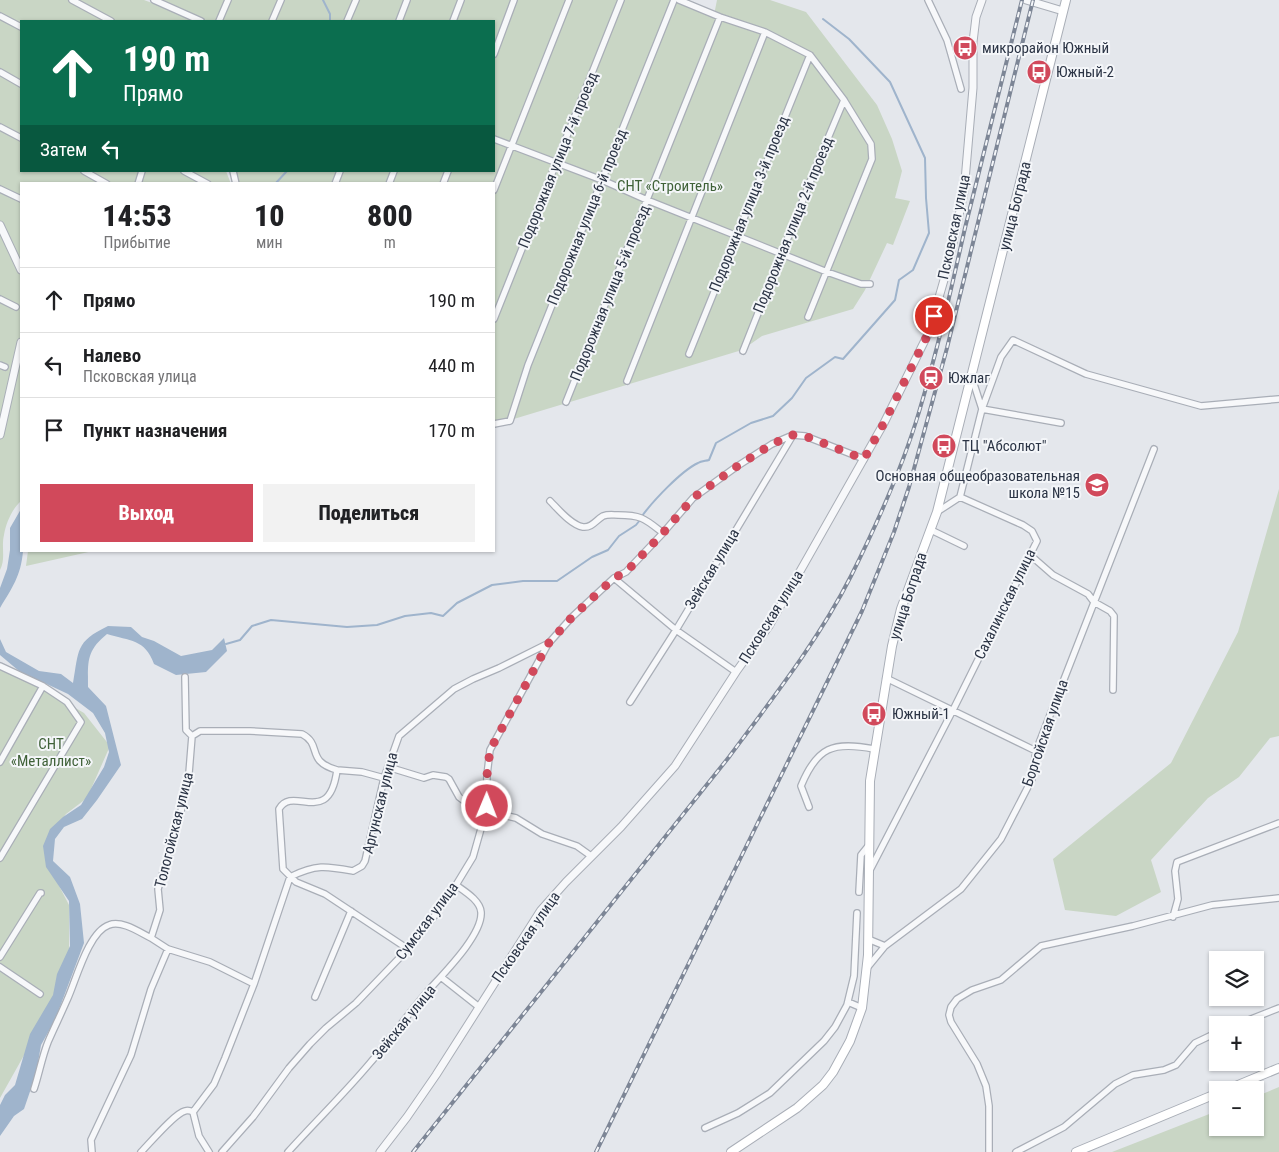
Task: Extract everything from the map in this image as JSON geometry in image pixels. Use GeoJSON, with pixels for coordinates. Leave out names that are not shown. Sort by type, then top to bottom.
{"type":"FeatureCollection","features":[{"type":"Feature","properties":{"kind":"main road","name":"улица Бограда"},"geometry":{"type":"LineString","coordinates":[[731,1152],[797,1108],[823,1085],[837,1066],[850,1041],[862,1008],[868,939],[870,781],[886,678],[901,609],[937,512],[1066,0]]}},
{"type":"Feature","properties":{"kind":"main road"},"geometry":{"type":"LineString","coordinates":[[1248,1081],[1279,1068]]}},
{"type":"Feature","properties":{"kind":"main road"},"geometry":{"type":"LineString","coordinates":[[1076,1152],[1209,1097]]}},
{"type":"Feature","properties":{"kind":"street"},"geometry":{"type":"LineString","coordinates":[[72,0],[109,20]]}},
{"type":"Feature","properties":{"kind":"street"},"geometry":{"type":"LineString","coordinates":[[154,0],[199,20]]}},
{"type":"Feature","properties":{"kind":"street"},"geometry":{"type":"LineString","coordinates":[[219,20],[228,0]]}},
{"type":"Feature","properties":{"kind":"street"},"geometry":{"type":"LineString","coordinates":[[272,20],[281,0]]}},
{"type":"Feature","properties":{"kind":"street"},"geometry":{"type":"LineString","coordinates":[[347,20],[356,0]]}},
{"type":"Feature","properties":{"kind":"street"},"geometry":{"type":"LineString","coordinates":[[399,20],[407,0]]}},
{"type":"Feature","properties":{"kind":"street"},"geometry":{"type":"LineString","coordinates":[[453,20],[461,0]]}},
{"type":"Feature","properties":{"kind":"street"},"geometry":{"type":"LineString","coordinates":[[495,51],[514,0]]}},
{"type":"Feature","properties":{"kind":"street"},"geometry":{"type":"LineString","coordinates":[[495,187],[569,0]]}},
{"type":"Feature","properties":{"kind":"street","name":"Подорожная улица 7-й проезд"},"geometry":{"type":"LineString","coordinates":[[495,316],[621,0]]}},
{"type":"Feature","properties":{"kind":"street","name":"Подорожная улица 6-й проезд"},"geometry":{"type":"LineString","coordinates":[[495,424],[510,421],[528,365],[674,0]]}},
{"type":"Feature","properties":{"kind":"street"},"geometry":{"type":"LineString","coordinates":[[679,0],[720,17],[765,32],[810,55],[844,100],[871,144],[872,159],[808,318]]}},
{"type":"Feature","properties":{"kind":"street"},"geometry":{"type":"LineString","coordinates":[[928,0],[947,40],[962,88]]}},
{"type":"Feature","properties":{"kind":"street","name":"Псковская улица"},"geometry":{"type":"LineString","coordinates":[[380,1152],[407,1117],[542,910],[566,882],[621,827],[675,766],[736,672],[769,626],[884,423],[929,332],[948,266],[964,192],[973,88],[973,42],[976,17],[982,0]]}},
{"type":"Feature","properties":{"kind":"street"},"geometry":{"type":"LineString","coordinates":[[1026,0],[1063,11]]}},
{"type":"Feature","properties":{"kind":"street"},"geometry":{"type":"LineString","coordinates":[[0,16],[20,26]]}},
{"type":"Feature","properties":{"kind":"street","name":"Подорожная улица 5-й проезд"},"geometry":{"type":"LineString","coordinates":[[566,402],[720,17]]}},
{"type":"Feature","properties":{"kind":"street"},"geometry":{"type":"LineString","coordinates":[[627,381],[765,32]]}},
{"type":"Feature","properties":{"kind":"street","name":"Подорожная улица 3-й проезд"},"geometry":{"type":"LineString","coordinates":[[690,354],[736,235],[810,55]]}},
{"type":"Feature","properties":{"kind":"street"},"geometry":{"type":"LineString","coordinates":[[0,72],[20,83]]}},
{"type":"Feature","properties":{"kind":"street","name":"Подорожная улица 2-й проезд"},"geometry":{"type":"LineString","coordinates":[[743,351],[844,100]]}},
{"type":"Feature","properties":{"kind":"street"},"geometry":{"type":"LineString","coordinates":[[0,127],[20,137]]}},
{"type":"Feature","properties":{"kind":"street"},"geometry":{"type":"LineString","coordinates":[[495,139],[602,180],[827,272],[861,284],[870,284]]}},
{"type":"Feature","properties":{"kind":"street"},"geometry":{"type":"LineString","coordinates":[[86,172],[103,182]]}},
{"type":"Feature","properties":{"kind":"street"},"geometry":{"type":"LineString","coordinates":[[186,172],[204,182]]}},
{"type":"Feature","properties":{"kind":"street"},"geometry":{"type":"LineString","coordinates":[[0,189],[20,199]]}},
{"type":"Feature","properties":{"kind":"street"},"geometry":{"type":"LineString","coordinates":[[0,225],[20,268]]}},
{"type":"Feature","properties":{"kind":"street"},"geometry":{"type":"LineString","coordinates":[[0,299],[16,307]]}},
{"type":"Feature","properties":{"kind":"street"},"geometry":{"type":"LineString","coordinates":[[937,512],[960,497],[982,409],[1001,357],[1013,340],[1086,374],[1201,406],[1279,399]]}},
{"type":"Feature","properties":{"kind":"street"},"geometry":{"type":"LineString","coordinates":[[0,435],[20,346]]}},
{"type":"Feature","properties":{"kind":"street"},"geometry":{"type":"LineString","coordinates":[[972,378],[982,409]]}},
{"type":"Feature","properties":{"kind":"street"},"geometry":{"type":"LineString","coordinates":[[982,409],[1061,423]]}},
{"type":"Feature","properties":{"kind":"street"},"geometry":{"type":"LineString","coordinates":[[548,644],[572,617],[614,578],[626,572],[693,498],[772,444],[793,435],[805,436],[864,459]]}},
{"type":"Feature","properties":{"kind":"street","name":"Зейская улица"},"geometry":{"type":"LineString","coordinates":[[630,702],[676,630],[793,435]]}},
{"type":"Feature","properties":{"kind":"street","name":"Боргойская улица"},"geometry":{"type":"LineString","coordinates":[[866,970],[884,946],[960,889],[1001,839],[1032,779],[1036,751],[1154,449]]}},
{"type":"Feature","properties":{"kind":"street","name":"Сахалинская улица"},"geometry":{"type":"LineString","coordinates":[[868,874],[953,710],[1037,541],[1032,531],[960,497]]}},
{"type":"Feature","properties":{"kind":"street"},"geometry":{"type":"LineString","coordinates":[[550,501],[573,522],[582,527],[589,526],[609,514],[634,515],[647,520],[663,533]]}},
{"type":"Feature","properties":{"kind":"street"},"geometry":{"type":"LineString","coordinates":[[931,530],[964,546]]}},
{"type":"Feature","properties":{"kind":"street"},"geometry":{"type":"LineString","coordinates":[[1029,554],[1053,575],[1088,594],[1094,602],[1110,611],[1114,616],[1113,690]]}},
{"type":"Feature","properties":{"kind":"street"},"geometry":{"type":"LineString","coordinates":[[614,578],[676,630],[736,672]]}},
{"type":"Feature","properties":{"kind":"street","name":"Аргунская улица"},"geometry":{"type":"LineString","coordinates":[[290,877],[304,870],[324,866],[353,871],[362,866],[365,861],[384,778],[399,736],[454,689],[473,678],[499,668],[548,644]]}},
{"type":"Feature","properties":{"kind":"street","name":"Сумская улица"},"geometry":{"type":"LineString","coordinates":[[222,1152],[253,1117],[289,1068],[310,1044],[356,1003],[408,949],[456,885],[473,858],[486,808],[490,750],[548,644]]}},
{"type":"Feature","properties":{"kind":"street"},"geometry":{"type":"LineString","coordinates":[[0,666],[43,686],[67,702],[82,722],[0,858]]}},
{"type":"Feature","properties":{"kind":"street","name":"Тологойская улица"},"geometry":{"type":"LineString","coordinates":[[151,938],[160,910],[158,890],[180,816],[189,773],[192,736],[186,730],[184,676]]}},
{"type":"Feature","properties":{"kind":"street"},"geometry":{"type":"LineString","coordinates":[[886,678],[1036,751]]}},
{"type":"Feature","properties":{"kind":"street"},"geometry":{"type":"LineString","coordinates":[[0,762],[43,686]]}},
{"type":"Feature","properties":{"kind":"street"},"geometry":{"type":"LineString","coordinates":[[192,736],[200,731],[302,734],[312,742],[316,756],[321,764],[337,770],[362,772],[384,778]]}},
{"type":"Feature","properties":{"kind":"street"},"geometry":{"type":"LineString","coordinates":[[809,807],[801,786],[813,763],[822,753],[840,745],[874,749]]}},
{"type":"Feature","properties":{"kind":"street"},"geometry":{"type":"LineString","coordinates":[[388,767],[424,778],[433,775],[446,777],[463,800],[516,818],[542,834],[577,846],[591,856]]}},
{"type":"Feature","properties":{"kind":"street"},"geometry":{"type":"LineString","coordinates":[[337,770],[332,792],[328,798],[323,801],[288,801],[284,802],[279,809],[283,869],[296,882],[325,894],[408,949]]}},
{"type":"Feature","properties":{"kind":"street"},"geometry":{"type":"LineString","coordinates":[[1173,917],[1178,899],[1175,871],[1177,862],[1279,822]]}},
{"type":"Feature","properties":{"kind":"street"},"geometry":{"type":"LineString","coordinates":[[859,892],[861,855],[869,845]]}},
{"type":"Feature","properties":{"kind":"street"},"geometry":{"type":"LineString","coordinates":[[193,1112],[214,1084],[254,984],[290,877]]}},
{"type":"Feature","properties":{"kind":"street","name":"Зейская улица"},"geometry":{"type":"LineString","coordinates":[[288,1152],[371,1063],[428,991],[459,956],[475,933],[482,913],[480,906],[456,885]]}},
{"type":"Feature","properties":{"kind":"street"},"geometry":{"type":"LineString","coordinates":[[0,957],[41,893]]}},
{"type":"Feature","properties":{"kind":"street"},"geometry":{"type":"LineString","coordinates":[[989,1152],[989,1106],[986,1086],[976,1064],[951,1022],[949,1014],[951,1007],[957,999],[972,990],[1001,980],[1041,946],[1173,917],[1212,905],[1279,898]]}},
{"type":"Feature","properties":{"kind":"street"},"geometry":{"type":"LineString","coordinates":[[315,997],[351,911]]}},
{"type":"Feature","properties":{"kind":"street"},"geometry":{"type":"LineString","coordinates":[[705,1128],[753,1106],[770,1093],[824,1041],[835,1027],[848,1002],[854,976],[857,913]]}},
{"type":"Feature","properties":{"kind":"street"},"geometry":{"type":"LineString","coordinates":[[34,1090],[47,1043],[82,962],[95,937],[106,925],[120,924],[151,938],[168,950],[210,962],[254,984]]}},
{"type":"Feature","properties":{"kind":"street"},"geometry":{"type":"LineString","coordinates":[[868,939],[884,946]]}},
{"type":"Feature","properties":{"kind":"street"},"geometry":{"type":"LineString","coordinates":[[92,1152],[91,1140],[131,1055],[151,989],[168,950]]}},
{"type":"Feature","properties":{"kind":"street"},"geometry":{"type":"LineString","coordinates":[[0,967],[40,994]]}},
{"type":"Feature","properties":{"kind":"street"},"geometry":{"type":"LineString","coordinates":[[441,977],[479,1007]]}},
{"type":"Feature","properties":{"kind":"street"},"geometry":{"type":"LineString","coordinates":[[848,1002],[862,1008]]}},
{"type":"Feature","properties":{"kind":"street"},"geometry":{"type":"LineString","coordinates":[[1259,1016],[1279,1008]]}},
{"type":"Feature","properties":{"kind":"street"},"geometry":{"type":"LineString","coordinates":[[1016,1152],[1064,1127],[1115,1084],[1132,1075],[1164,1070],[1176,1065],[1195,1043],[1209,1035]]}},
{"type":"Feature","properties":{"kind":"street"},"geometry":{"type":"LineString","coordinates":[[141,1152],[173,1120],[188,1110],[193,1112]]}},
{"type":"Feature","properties":{"kind":"street"},"geometry":{"type":"LineString","coordinates":[[193,1112],[200,1136],[209,1152]]}},
{"type":"Feature","properties":{"kind":"green space"},"geometry":{"type":"Polygon","coordinates":[[[0,0],[144,0],[198,20],[20,20],[20,172],[226,172],[230,182],[20,182],[20,502],[12,512],[6,526],[3,539],[3,562],[0,570],[0,0]]]}},
{"type":"Feature","properties":{"kind":"green space","name":"СНТ «Строитель»"},"geometry":{"type":"Polygon","coordinates":[[[162,0],[674,0],[714,15],[717,0],[770,0],[806,12],[877,105],[892,139],[902,171],[895,198],[910,201],[893,245],[887,243],[865,290],[853,309],[762,336],[742,350],[495,425],[495,182],[236,182],[232,172],[495,172],[495,20],[204,20],[162,0]]]}},
{"type":"Feature","properties":{"kind":"green space"},"geometry":{"type":"Polygon","coordinates":[[[1279,489],[1279,736],[1270,738],[1239,777],[1208,798],[1151,860],[1161,892],[1116,916],[1065,910],[1053,859],[1171,763],[1238,632],[1279,489]]]}},
{"type":"Feature","properties":{"kind":"green space"},"geometry":{"type":"Polygon","coordinates":[[[28,552],[89,552],[26,566],[28,552]]]}},
{"type":"Feature","properties":{"kind":"green space","name":"СНТ «Металлист»"},"geometry":{"type":"Polygon","coordinates":[[[0,664],[84,713],[110,746],[87,798],[66,814],[48,838],[54,876],[69,905],[69,949],[50,1009],[0,1098],[0,664]]]}},
{"type":"Feature","properties":{"kind":"green space"},"geometry":{"type":"Polygon","coordinates":[[[1279,1087],[1279,1152],[1112,1152],[1209,1114],[1209,1136],[1264,1136],[1264,1093],[1279,1087]]]}},
{"type":"Feature","properties":{"kind":"water"},"geometry":{"type":"Polygon","coordinates":[[[20,511],[20,552],[23,552],[22,560],[15,581],[0,608],[0,588],[7,569],[10,550],[10,528],[20,511]]]}},
{"type":"Feature","properties":{"kind":"water"},"geometry":{"type":"Polygon","coordinates":[[[108,626],[131,627],[142,637],[154,641],[181,656],[212,650],[224,638],[227,651],[206,672],[176,675],[154,664],[141,645],[130,640],[107,634],[95,646],[92,652],[88,664],[88,687],[106,706],[121,765],[82,819],[64,827],[55,839],[53,861],[70,877],[80,904],[84,943],[55,1020],[41,1045],[36,1074],[24,1109],[14,1116],[0,1136],[0,1105],[5,1095],[15,1085],[30,1034],[53,995],[57,974],[70,946],[69,901],[46,867],[43,846],[50,829],[63,817],[81,805],[104,767],[109,752],[105,733],[93,713],[68,694],[19,671],[0,655],[0,639],[6,652],[39,671],[61,674],[73,683],[80,648],[89,637],[108,626]]]}},
{"type":"Feature","properties":{"kind":"waterway"},"geometry":{"type":"LineString","coordinates":[[323,0],[330,14],[330,20]]}},
{"type":"Feature","properties":{"kind":"waterway"},"geometry":{"type":"LineString","coordinates":[[642,516],[676,479],[699,462],[709,460],[716,443],[751,423],[773,416],[792,398],[806,378],[835,357],[843,359],[895,300],[899,280],[913,270],[929,233],[925,158],[890,82],[849,39],[823,19]]}},
{"type":"Feature","properties":{"kind":"waterway"},"geometry":{"type":"LineString","coordinates":[[277,182],[286,172]]}},
{"type":"Feature","properties":{"kind":"waterway"},"geometry":{"type":"LineString","coordinates":[[226,644],[240,640],[252,626],[271,620],[347,627],[377,625],[405,616],[431,613],[443,616],[457,603],[492,585],[523,581],[557,581],[592,557],[608,550],[619,536],[636,525],[640,520]]}},
{"type":"Feature","properties":{"kind":"railway"},"geometry":{"type":"LineString","coordinates":[[413,1152],[729,757],[809,647],[851,576],[888,496],[919,412],[938,344],[1022,0]]}},
{"type":"Feature","properties":{"kind":"railway"},"geometry":{"type":"LineString","coordinates":[[596,1152],[862,611],[894,532],[909,487],[947,348],[1033,0]]}},
{"type":"Feature","properties":{"kind":"place","name":"микрорайон Южный"},"geometry":{"type":"Point","coordinates":[965,48]}},
{"type":"Feature","properties":{"kind":"place","name":"Южный-2"},"geometry":{"type":"Point","coordinates":[1039,72]}},
{"type":"Feature","properties":{"kind":"place","name":"Южлаг"},"geometry":{"type":"Point","coordinates":[931,378]}},
{"type":"Feature","properties":{"kind":"place","name":"ТЦ \"Абсолют\""},"geometry":{"type":"Point","coordinates":[944,446]}},
{"type":"Feature","properties":{"kind":"place","name":"Основная общеобразовательная школа №15"},"geometry":{"type":"Point","coordinates":[1097,485]}},
{"type":"Feature","properties":{"kind":"place","name":"Южный-1"},"geometry":{"type":"Point","coordinates":[874,714]}},
{"type":"Feature","properties":{"kind":"route"},"geometry":{"type":"LineString","coordinates":[[487,806],[487,775],[490,750],[548,644],[572,617],[614,578],[626,572],[693,498],[772,444],[793,435],[805,436],[864,459],[929,332],[934,316]]}}]}
